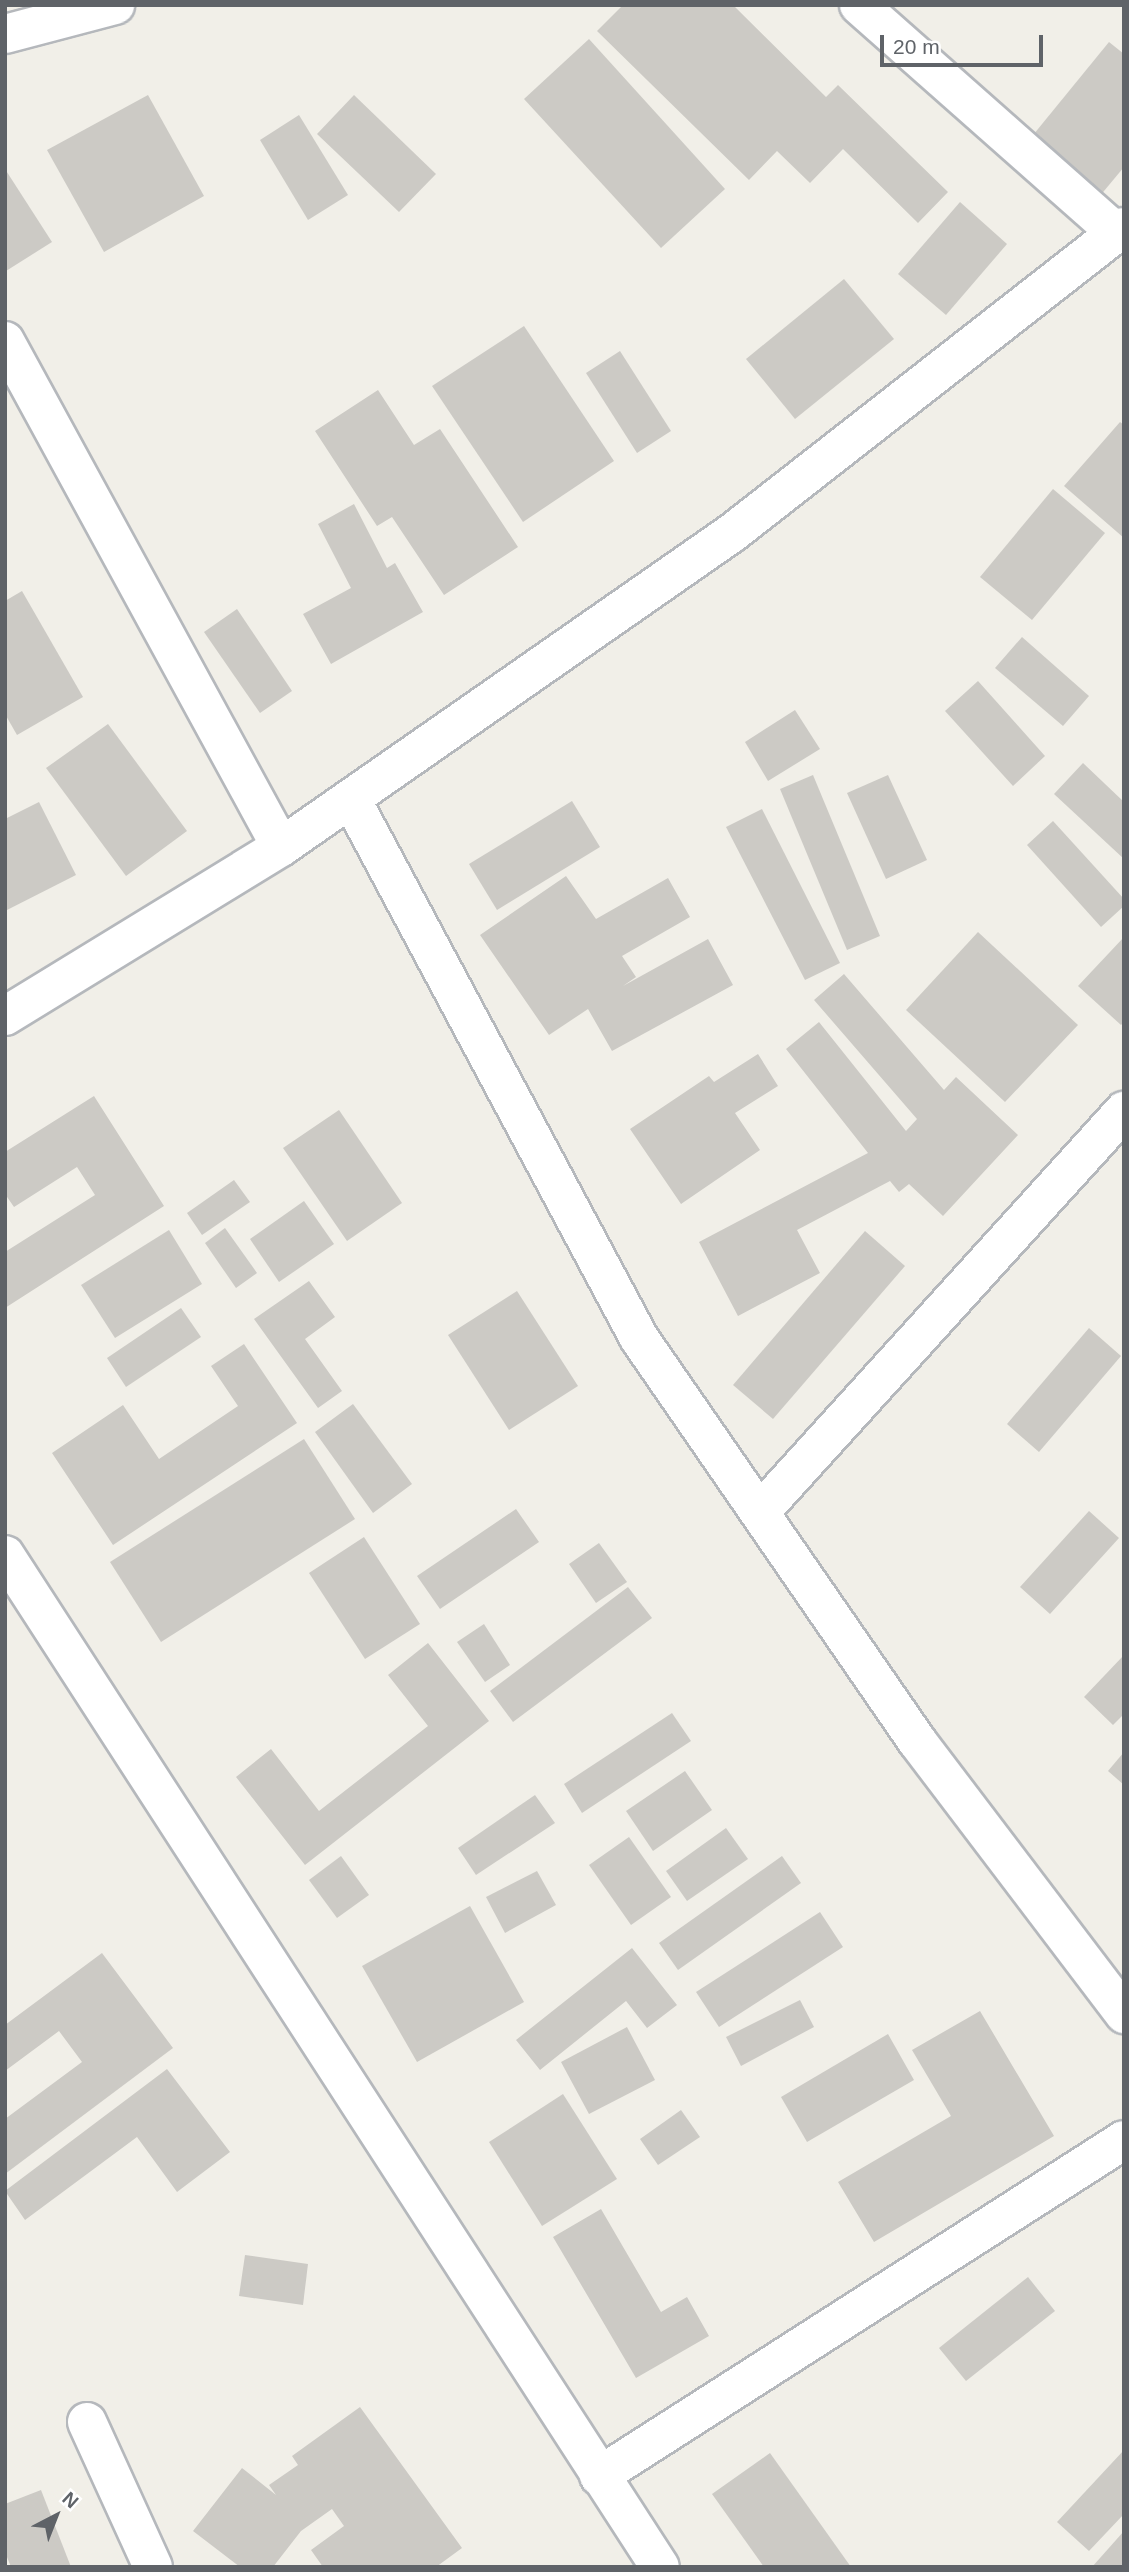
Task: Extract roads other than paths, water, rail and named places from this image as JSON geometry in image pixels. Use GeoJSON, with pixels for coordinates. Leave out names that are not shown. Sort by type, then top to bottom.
{"type":"FeatureCollection","features":[{"type":"Feature","properties":{"kind":"street"},"geometry":{"type":"LineString","coordinates":[[5,1016],[281,847],[732,533],[1120,230],[859,5]]}},
{"type":"Feature","properties":{"kind":"street"},"geometry":{"type":"LineString","coordinates":[[5,34],[103,6]]}},
{"type":"Feature","properties":{"kind":"street"},"geometry":{"type":"LineString","coordinates":[[5,341],[281,847]]}},
{"type":"Feature","properties":{"kind":"street"},"geometry":{"type":"LineString","coordinates":[[351,799],[639,1338],[917,1741],[1124,2014]]}},
{"type":"Feature","properties":{"kind":"street"},"geometry":{"type":"LineString","coordinates":[[760,1512],[1124,1111]]}},
{"type":"Feature","properties":{"kind":"street"},"geometry":{"type":"LineString","coordinates":[[9,1575],[660,2567]]}},
{"type":"Feature","properties":{"kind":"street"},"geometry":{"type":"LineString","coordinates":[[599,2476],[1124,2140]]}},
{"type":"Feature","properties":{"kind":"street"},"geometry":{"type":"LineString","coordinates":[[87,2422],[153,2567]]}}]}
